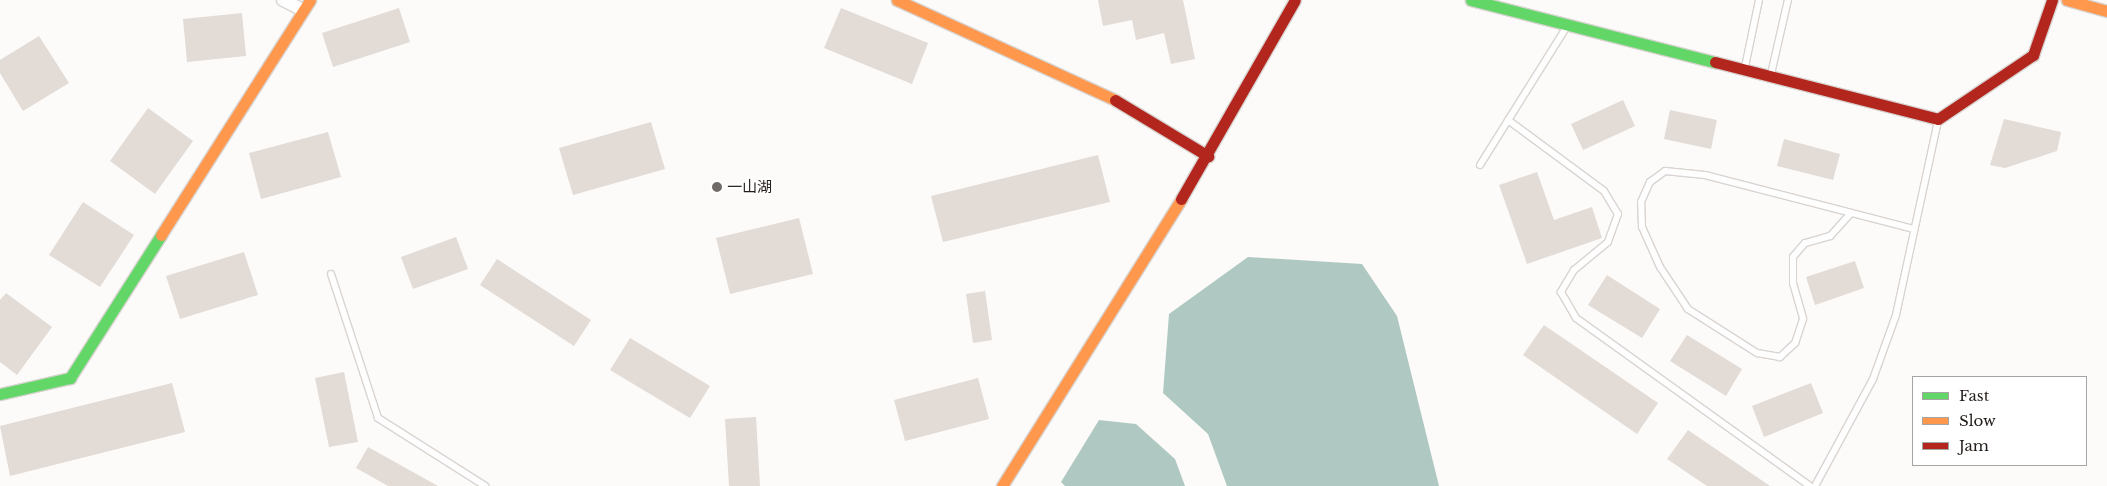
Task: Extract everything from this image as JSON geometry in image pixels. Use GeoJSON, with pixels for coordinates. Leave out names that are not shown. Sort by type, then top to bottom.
{"type":"FeatureCollection","features":[{"type":"Feature","properties":{"kind":"main road"},"geometry":{"type":"LineString","coordinates":[[897,0],[1093,87],[1208,156]]}},
{"type":"Feature","properties":{"kind":"main road"},"geometry":{"type":"LineString","coordinates":[[1002,486],[1208,156],[1295,0]]}},
{"type":"Feature","properties":{"kind":"main road"},"geometry":{"type":"LineString","coordinates":[[1471,0],[1566,28],[1938,119],[2033,55],[2052,0]]}},
{"type":"Feature","properties":{"kind":"main road"},"geometry":{"type":"LineString","coordinates":[[2067,0],[2107,11]]}},
{"type":"Feature","properties":{"kind":"main road"},"geometry":{"type":"LineString","coordinates":[[0,394],[70,378],[306,5]]}},
{"type":"Feature","properties":{"kind":"street"},"geometry":{"type":"LineString","coordinates":[[283,0],[306,5]]}},
{"type":"Feature","properties":{"kind":"lane"},"geometry":{"type":"LineString","coordinates":[[1744,71],[1759,0]]}},
{"type":"Feature","properties":{"kind":"lane"},"geometry":{"type":"LineString","coordinates":[[1770,78],[1788,0]]}},
{"type":"Feature","properties":{"kind":"lane"},"geometry":{"type":"LineString","coordinates":[[1480,165],[1566,28]]}},
{"type":"Feature","properties":{"kind":"lane"},"geometry":{"type":"LineString","coordinates":[[1815,486],[1873,379],[1896,315],[1938,119]]}},
{"type":"Feature","properties":{"kind":"lane"},"geometry":{"type":"LineString","coordinates":[[1508,120],[1604,191],[1618,214],[1608,242],[1574,270],[1561,292],[1576,318],[1810,486]]}},
{"type":"Feature","properties":{"kind":"lane"},"geometry":{"type":"LineString","coordinates":[[1851,213],[1830,236],[1805,243],[1793,257],[1793,283],[1803,319],[1795,343],[1780,357],[1756,353],[1688,309],[1660,267],[1642,227],[1641,202],[1650,182],[1665,171],[1705,175],[1914,229]]}},
{"type":"Feature","properties":{"kind":"lane"},"geometry":{"type":"LineString","coordinates":[[331,274],[378,418],[485,486]]}},
{"type":"Feature","properties":{"kind":"shaded area"},"geometry":{"type":"Polygon","coordinates":[[[1248,257],[1362,264],[1397,316],[1439,486],[1227,486],[1208,434],[1163,393],[1169,314],[1248,257]]]}},
{"type":"Feature","properties":{"kind":"shaded area"},"geometry":{"type":"Polygon","coordinates":[[[1099,420],[1136,424],[1175,459],[1185,486],[1065,486],[1061,482],[1099,420]]]}},
{"type":"Feature","properties":{"kind":"building"},"geometry":{"type":"Polygon","coordinates":[[[1098,0],[1183,0],[1195,59],[1171,64],[1164,33],[1136,40],[1132,20],[1103,26],[1098,0]]]}},
{"type":"Feature","properties":{"kind":"building"},"geometry":{"type":"Polygon","coordinates":[[[399,8],[410,42],[333,67],[322,33],[399,8]]]}},
{"type":"Feature","properties":{"kind":"building"},"geometry":{"type":"Polygon","coordinates":[[[841,8],[928,43],[912,84],[824,48],[841,8]]]}},
{"type":"Feature","properties":{"kind":"building"},"geometry":{"type":"Polygon","coordinates":[[[242,13],[246,56],[187,62],[183,19],[242,13]]]}},
{"type":"Feature","properties":{"kind":"building"},"geometry":{"type":"Polygon","coordinates":[[[39,36],[69,83],[23,111],[0,73],[0,60],[39,36]]]}},
{"type":"Feature","properties":{"kind":"building"},"geometry":{"type":"Polygon","coordinates":[[[1623,100],[1635,126],[1583,150],[1571,124],[1623,100]]]}},
{"type":"Feature","properties":{"kind":"building"},"geometry":{"type":"Polygon","coordinates":[[[148,108],[193,141],[155,194],[110,161],[148,108]]]}},
{"type":"Feature","properties":{"kind":"building"},"geometry":{"type":"Polygon","coordinates":[[[1670,110],[1717,120],[1711,149],[1664,139],[1670,110]]]}},
{"type":"Feature","properties":{"kind":"building"},"geometry":{"type":"Polygon","coordinates":[[[2004,119],[2061,132],[2057,151],[2005,168],[1990,165],[2004,119]]]}},
{"type":"Feature","properties":{"kind":"building"},"geometry":{"type":"Polygon","coordinates":[[[651,122],[665,169],[573,195],[559,148],[651,122]]]}},
{"type":"Feature","properties":{"kind":"building"},"geometry":{"type":"Polygon","coordinates":[[[328,132],[341,177],[261,199],[249,153],[328,132]]]}},
{"type":"Feature","properties":{"kind":"building"},"geometry":{"type":"Polygon","coordinates":[[[1784,139],[1840,154],[1833,180],[1777,166],[1784,139]]]}},
{"type":"Feature","properties":{"kind":"building"},"geometry":{"type":"Polygon","coordinates":[[[1098,155],[1110,202],[943,242],[931,196],[1098,155]]]}},
{"type":"Feature","properties":{"kind":"building"},"geometry":{"type":"Polygon","coordinates":[[[1537,172],[1554,220],[1592,207],[1602,238],[1527,264],[1499,185],[1537,172]]]}},
{"type":"Feature","properties":{"kind":"building"},"geometry":{"type":"Polygon","coordinates":[[[83,202],[134,235],[100,287],[49,255],[83,202]]]}},
{"type":"Feature","properties":{"kind":"building"},"geometry":{"type":"Polygon","coordinates":[[[799,218],[813,274],[730,294],[716,238],[799,218]]]}},
{"type":"Feature","properties":{"kind":"building"},"geometry":{"type":"Polygon","coordinates":[[[456,237],[468,269],[413,289],[401,257],[456,237]]]}},
{"type":"Feature","properties":{"kind":"building"},"geometry":{"type":"Polygon","coordinates":[[[244,252],[258,295],[180,319],[166,276],[244,252]]]}},
{"type":"Feature","properties":{"kind":"building"},"geometry":{"type":"Polygon","coordinates":[[[497,259],[591,320],[574,346],[480,285],[497,259]]]}},
{"type":"Feature","properties":{"kind":"building"},"geometry":{"type":"Polygon","coordinates":[[[1855,261],[1864,288],[1815,305],[1806,277],[1855,261]]]}},
{"type":"Feature","properties":{"kind":"building"},"geometry":{"type":"Polygon","coordinates":[[[1607,275],[1660,309],[1642,338],[1588,305],[1607,275]]]}},
{"type":"Feature","properties":{"kind":"building"},"geometry":{"type":"Polygon","coordinates":[[[985,291],[992,340],[973,343],[966,294],[985,291]]]}},
{"type":"Feature","properties":{"kind":"building"},"geometry":{"type":"Polygon","coordinates":[[[6,293],[52,327],[17,375],[0,362],[0,300],[6,293]]]}},
{"type":"Feature","properties":{"kind":"building"},"geometry":{"type":"Polygon","coordinates":[[[1544,325],[1658,403],[1637,434],[1523,355],[1544,325]]]}},
{"type":"Feature","properties":{"kind":"building"},"geometry":{"type":"Polygon","coordinates":[[[1687,335],[1742,369],[1726,396],[1670,361],[1687,335]]]}},
{"type":"Feature","properties":{"kind":"building"},"geometry":{"type":"Polygon","coordinates":[[[630,338],[710,386],[690,418],[610,370],[630,338]]]}},
{"type":"Feature","properties":{"kind":"building"},"geometry":{"type":"Polygon","coordinates":[[[344,372],[358,442],[329,447],[315,378],[344,372]]]}},
{"type":"Feature","properties":{"kind":"building"},"geometry":{"type":"Polygon","coordinates":[[[978,378],[989,419],[905,441],[894,400],[978,378]]]}},
{"type":"Feature","properties":{"kind":"building"},"geometry":{"type":"Polygon","coordinates":[[[172,383],[185,432],[10,476],[0,426],[172,383]]]}},
{"type":"Feature","properties":{"kind":"building"},"geometry":{"type":"Polygon","coordinates":[[[1811,383],[1823,413],[1764,437],[1752,406],[1811,383]]]}},
{"type":"Feature","properties":{"kind":"building"},"geometry":{"type":"Polygon","coordinates":[[[756,417],[760,486],[729,486],[725,419],[756,417]]]}},
{"type":"Feature","properties":{"kind":"building"},"geometry":{"type":"Polygon","coordinates":[[[1688,430],[1770,486],[1707,486],[1667,459],[1688,430]]]}},
{"type":"Feature","properties":{"kind":"building"},"geometry":{"type":"Polygon","coordinates":[[[368,447],[438,486],[388,486],[356,468],[368,447]]]}},
{"type":"Feature","properties":{"kind":"traffic: fast"},"geometry":{"type":"LineString","coordinates":[[1471,0],[1715,62]]}},
{"type":"Feature","properties":{"kind":"traffic: fast"},"geometry":{"type":"LineString","coordinates":[[0,394],[70,378],[161,235]]}},
{"type":"Feature","properties":{"kind":"traffic: slow"},"geometry":{"type":"LineString","coordinates":[[161,235],[310,0]]}},
{"type":"Feature","properties":{"kind":"traffic: slow"},"geometry":{"type":"LineString","coordinates":[[897,0],[1115,100]]}},
{"type":"Feature","properties":{"kind":"traffic: slow"},"geometry":{"type":"LineString","coordinates":[[2067,0],[2107,11]]}},
{"type":"Feature","properties":{"kind":"traffic: slow"},"geometry":{"type":"LineString","coordinates":[[1002,486],[1181,199]]}},
{"type":"Feature","properties":{"kind":"traffic: jam"},"geometry":{"type":"LineString","coordinates":[[1181,199],[1295,0]]}},
{"type":"Feature","properties":{"kind":"traffic: jam"},"geometry":{"type":"LineString","coordinates":[[1715,62],[1938,119],[2033,55],[2052,0]]}},
{"type":"Feature","properties":{"kind":"traffic: jam"},"geometry":{"type":"LineString","coordinates":[[1115,100],[1208,156]]}},
{"type":"Feature","properties":{"kind":"place","name":"一山湖"},"geometry":{"type":"Point","coordinates":[717,187]}}]}
